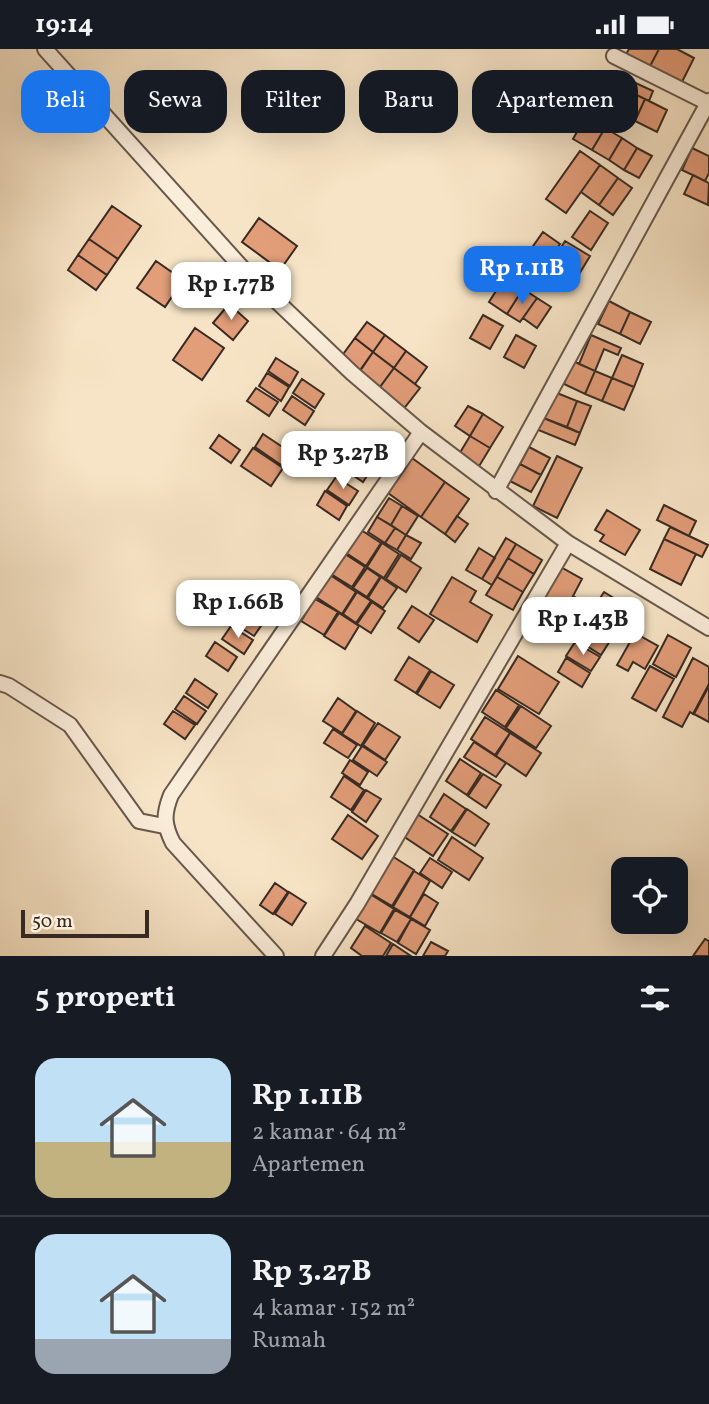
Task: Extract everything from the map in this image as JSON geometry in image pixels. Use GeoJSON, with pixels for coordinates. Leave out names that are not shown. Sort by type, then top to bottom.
{"type":"FeatureCollection","features":[{"type":"Feature","properties":{"kind":"street"},"geometry":{"type":"LineString","coordinates":[[55,52],[244,270],[352,373],[421,432],[568,543],[709,628]]}},
{"type":"Feature","properties":{"kind":"street"},"geometry":{"type":"LineString","coordinates":[[496,491],[708,102],[614,56]]}},
{"type":"Feature","properties":{"kind":"street"},"geometry":{"type":"LineString","coordinates":[[276,956],[173,843],[164,826],[166,809],[171,796],[421,432]]}},
{"type":"Feature","properties":{"kind":"street"},"geometry":{"type":"LineString","coordinates":[[323,956],[357,904],[568,543]]}},
{"type":"Feature","properties":{"kind":"street"},"geometry":{"type":"LineString","coordinates":[[0,683],[9,685],[70,725],[139,821],[164,826]]}},
{"type":"Feature","properties":{"kind":"building"},"geometry":{"type":"Polygon","coordinates":[[[629,49],[659,49],[648,70],[624,58],[629,49]]]}},
{"type":"Feature","properties":{"kind":"building"},"geometry":{"type":"Polygon","coordinates":[[[659,49],[677,49],[694,58],[680,86],[648,70],[659,49]]]}},
{"type":"Feature","properties":{"kind":"building"},"geometry":{"type":"Polygon","coordinates":[[[638,84],[653,91],[649,101],[638,96],[638,84]]]}},
{"type":"Feature","properties":{"kind":"building"},"geometry":{"type":"Polygon","coordinates":[[[638,96],[645,99],[638,114],[638,96]]]}},
{"type":"Feature","properties":{"kind":"building"},"geometry":{"type":"Polygon","coordinates":[[[645,99],[667,110],[657,132],[638,122],[638,114],[645,99]]]}},
{"type":"Feature","properties":{"kind":"building"},"geometry":{"type":"Polygon","coordinates":[[[576,133],[602,133],[592,150],[573,139],[576,133]]]}},
{"type":"Feature","properties":{"kind":"building"},"geometry":{"type":"Polygon","coordinates":[[[602,133],[614,133],[622,138],[609,160],[592,150],[602,133]]]}},
{"type":"Feature","properties":{"kind":"building"},"geometry":{"type":"Polygon","coordinates":[[[622,138],[637,148],[624,170],[609,160],[622,138]]]}},
{"type":"Feature","properties":{"kind":"building"},"geometry":{"type":"Polygon","coordinates":[[[637,148],[652,156],[639,178],[624,170],[637,148]]]}},
{"type":"Feature","properties":{"kind":"building"},"geometry":{"type":"Polygon","coordinates":[[[692,148],[709,156],[709,173],[705,181],[682,170],[692,148]]]}},
{"type":"Feature","properties":{"kind":"building"},"geometry":{"type":"Polygon","coordinates":[[[580,151],[600,165],[566,213],[546,199],[580,151]]]}},
{"type":"Feature","properties":{"kind":"building"},"geometry":{"type":"Polygon","coordinates":[[[600,165],[618,178],[599,205],[581,192],[600,165]]]}},
{"type":"Feature","properties":{"kind":"building"},"geometry":{"type":"Polygon","coordinates":[[[693,175],[709,183],[708,205],[684,194],[693,175]]]}},
{"type":"Feature","properties":{"kind":"building"},"geometry":{"type":"Polygon","coordinates":[[[618,178],[632,188],[613,215],[599,205],[618,178]]]}},
{"type":"Feature","properties":{"kind":"building"},"geometry":{"type":"Polygon","coordinates":[[[112,206],[141,226],[118,259],[89,239],[112,206]]]}},
{"type":"Feature","properties":{"kind":"building"},"geometry":{"type":"Polygon","coordinates":[[[590,211],[608,223],[591,250],[572,237],[590,211]]]}},
{"type":"Feature","properties":{"kind":"building"},"geometry":{"type":"Polygon","coordinates":[[[259,218],[297,246],[280,270],[242,242],[259,218]]]}},
{"type":"Feature","properties":{"kind":"building"},"geometry":{"type":"Polygon","coordinates":[[[543,232],[560,244],[541,271],[524,259],[543,232]]]}},
{"type":"Feature","properties":{"kind":"building"},"geometry":{"type":"Polygon","coordinates":[[[89,239],[118,259],[107,275],[78,255],[89,239]]]}},
{"type":"Feature","properties":{"kind":"building"},"geometry":{"type":"Polygon","coordinates":[[[565,241],[590,256],[575,281],[550,266],[565,241]]]}},
{"type":"Feature","properties":{"kind":"building"},"geometry":{"type":"Polygon","coordinates":[[[78,255],[107,275],[96,290],[68,270],[78,255]]]}},
{"type":"Feature","properties":{"kind":"building"},"geometry":{"type":"Polygon","coordinates":[[[524,259],[541,271],[532,284],[516,272],[524,259]]]}},
{"type":"Feature","properties":{"kind":"building"},"geometry":{"type":"Polygon","coordinates":[[[156,261],[183,280],[165,307],[137,288],[156,261]]]}},
{"type":"Feature","properties":{"kind":"building"},"geometry":{"type":"Polygon","coordinates":[[[505,277],[523,289],[507,314],[489,302],[505,277]]]}},
{"type":"Feature","properties":{"kind":"building"},"geometry":{"type":"Polygon","coordinates":[[[523,289],[537,298],[520,322],[507,314],[523,289]]]}},
{"type":"Feature","properties":{"kind":"building"},"geometry":{"type":"Polygon","coordinates":[[[537,298],[551,307],[537,328],[523,318],[537,298]]]}},
{"type":"Feature","properties":{"kind":"building"},"geometry":{"type":"Polygon","coordinates":[[[609,301],[630,312],[620,334],[598,324],[609,301]]]}},
{"type":"Feature","properties":{"kind":"building"},"geometry":{"type":"Polygon","coordinates":[[[229,304],[248,321],[233,340],[213,323],[229,304]]]}},
{"type":"Feature","properties":{"kind":"building"},"geometry":{"type":"Polygon","coordinates":[[[630,312],[651,322],[640,344],[620,334],[630,312]]]}},
{"type":"Feature","properties":{"kind":"building"},"geometry":{"type":"Polygon","coordinates":[[[483,315],[503,326],[490,349],[470,338],[483,315]]]}},
{"type":"Feature","properties":{"kind":"building"},"geometry":{"type":"Polygon","coordinates":[[[367,322],[385,335],[373,352],[355,338],[367,322]]]}},
{"type":"Feature","properties":{"kind":"building"},"geometry":{"type":"Polygon","coordinates":[[[195,328],[224,348],[202,380],[173,360],[195,328]]]}},
{"type":"Feature","properties":{"kind":"building"},"geometry":{"type":"Polygon","coordinates":[[[385,335],[406,351],[394,368],[373,352],[385,335]]]}},
{"type":"Feature","properties":{"kind":"building"},"geometry":{"type":"Polygon","coordinates":[[[516,335],[536,346],[524,368],[504,357],[516,335]]]}},
{"type":"Feature","properties":{"kind":"building"},"geometry":{"type":"Polygon","coordinates":[[[591,335],[621,348],[618,355],[604,349],[595,371],[579,364],[591,335]]]}},
{"type":"Feature","properties":{"kind":"building"},"geometry":{"type":"Polygon","coordinates":[[[355,338],[373,352],[360,371],[341,357],[355,338]]]}},
{"type":"Feature","properties":{"kind":"building"},"geometry":{"type":"Polygon","coordinates":[[[406,351],[427,367],[415,384],[394,368],[406,351]]]}},
{"type":"Feature","properties":{"kind":"building"},"geometry":{"type":"Polygon","coordinates":[[[373,352],[394,368],[377,391],[356,376],[373,352]]]}},
{"type":"Feature","properties":{"kind":"building"},"geometry":{"type":"Polygon","coordinates":[[[622,355],[643,364],[634,387],[612,378],[622,355]]]}},
{"type":"Feature","properties":{"kind":"building"},"geometry":{"type":"Polygon","coordinates":[[[276,358],[298,372],[290,386],[268,371],[276,358]]]}},
{"type":"Feature","properties":{"kind":"building"},"geometry":{"type":"Polygon","coordinates":[[[573,361],[595,371],[585,394],[564,384],[573,361]]]}},
{"type":"Feature","properties":{"kind":"building"},"geometry":{"type":"Polygon","coordinates":[[[394,368],[420,388],[402,411],[377,391],[394,368]]]}},
{"type":"Feature","properties":{"kind":"building"},"geometry":{"type":"Polygon","coordinates":[[[595,371],[612,378],[602,401],[585,394],[595,371]]]}},
{"type":"Feature","properties":{"kind":"building"},"geometry":{"type":"Polygon","coordinates":[[[267,373],[289,387],[281,401],[259,386],[267,373]]]}},
{"type":"Feature","properties":{"kind":"building"},"geometry":{"type":"Polygon","coordinates":[[[612,378],[634,387],[624,410],[602,401],[612,378]]]}},
{"type":"Feature","properties":{"kind":"building"},"geometry":{"type":"Polygon","coordinates":[[[302,379],[324,394],[315,408],[293,393],[302,379]]]}},
{"type":"Feature","properties":{"kind":"building"},"geometry":{"type":"Polygon","coordinates":[[[256,388],[278,402],[269,416],[247,401],[256,388]]]}},
{"type":"Feature","properties":{"kind":"building"},"geometry":{"type":"Polygon","coordinates":[[[552,391],[577,401],[567,427],[541,417],[552,391]]]}},
{"type":"Feature","properties":{"kind":"building"},"geometry":{"type":"Polygon","coordinates":[[[292,396],[314,411],[305,425],[283,410],[292,396]]]}},
{"type":"Feature","properties":{"kind":"building"},"geometry":{"type":"Polygon","coordinates":[[[577,401],[591,406],[580,433],[567,427],[577,401]]]}},
{"type":"Feature","properties":{"kind":"building"},"geometry":{"type":"Polygon","coordinates":[[[468,406],[483,414],[470,436],[455,426],[468,406]]]}},
{"type":"Feature","properties":{"kind":"building"},"geometry":{"type":"Polygon","coordinates":[[[483,414],[503,427],[490,448],[470,436],[483,414]]]}},
{"type":"Feature","properties":{"kind":"building"},"geometry":{"type":"Polygon","coordinates":[[[541,417],[580,433],[575,445],[536,429],[541,417]]]}},
{"type":"Feature","properties":{"kind":"building"},"geometry":{"type":"Polygon","coordinates":[[[263,434],[293,454],[284,467],[255,447],[263,434]]]}},
{"type":"Feature","properties":{"kind":"building"},"geometry":{"type":"Polygon","coordinates":[[[219,435],[240,450],[231,463],[210,448],[219,435]]]}},
{"type":"Feature","properties":{"kind":"building"},"geometry":{"type":"Polygon","coordinates":[[[470,436],[490,448],[478,468],[458,456],[470,436]]]}},
{"type":"Feature","properties":{"kind":"building"},"geometry":{"type":"Polygon","coordinates":[[[361,438],[383,453],[374,466],[352,451],[361,438]]]}},
{"type":"Feature","properties":{"kind":"building"},"geometry":{"type":"Polygon","coordinates":[[[529,447],[550,458],[541,475],[520,464],[529,447]]]}},
{"type":"Feature","properties":{"kind":"building"},"geometry":{"type":"Polygon","coordinates":[[[253,448],[283,468],[271,486],[241,466],[253,448]]]}},
{"type":"Feature","properties":{"kind":"building"},"geometry":{"type":"Polygon","coordinates":[[[351,454],[372,468],[363,482],[341,467],[351,454]]]}},
{"type":"Feature","properties":{"kind":"building"},"geometry":{"type":"Polygon","coordinates":[[[557,456],[582,468],[557,518],[533,506],[557,456]]]}},
{"type":"Feature","properties":{"kind":"building"},"geometry":{"type":"Polygon","coordinates":[[[412,458],[445,482],[421,517],[388,493],[412,458]]]}},
{"type":"Feature","properties":{"kind":"building"},"geometry":{"type":"Polygon","coordinates":[[[520,464],[541,475],[531,492],[510,481],[520,464]]]}},
{"type":"Feature","properties":{"kind":"building"},"geometry":{"type":"Polygon","coordinates":[[[336,477],[358,491],[349,505],[327,490],[336,477]]]}},
{"type":"Feature","properties":{"kind":"building"},"geometry":{"type":"Polygon","coordinates":[[[445,482],[469,499],[445,534],[421,517],[445,482]]]}},
{"type":"Feature","properties":{"kind":"building"},"geometry":{"type":"Polygon","coordinates":[[[325,491],[347,506],[339,520],[317,505],[325,491]]]}},
{"type":"Feature","properties":{"kind":"building"},"geometry":{"type":"Polygon","coordinates":[[[389,498],[402,506],[391,525],[377,517],[389,498]]]}},
{"type":"Feature","properties":{"kind":"building"},"geometry":{"type":"Polygon","coordinates":[[[664,505],[696,521],[689,536],[657,520],[664,505]]]}},
{"type":"Feature","properties":{"kind":"building"},"geometry":{"type":"Polygon","coordinates":[[[402,506],[418,516],[406,535],[391,525],[402,506]]]}},
{"type":"Feature","properties":{"kind":"building"},"geometry":{"type":"Polygon","coordinates":[[[607,510],[640,530],[625,555],[600,541],[604,535],[595,530],[607,510]]]}},
{"type":"Feature","properties":{"kind":"building"},"geometry":{"type":"Polygon","coordinates":[[[457,516],[468,524],[455,542],[445,534],[457,516]]]}},
{"type":"Feature","properties":{"kind":"building"},"geometry":{"type":"Polygon","coordinates":[[[377,517],[395,528],[385,543],[368,532],[377,517]]]}},
{"type":"Feature","properties":{"kind":"building"},"geometry":{"type":"Polygon","coordinates":[[[670,527],[708,545],[702,557],[664,539],[670,527]]]}},
{"type":"Feature","properties":{"kind":"building"},"geometry":{"type":"Polygon","coordinates":[[[358,528],[381,543],[366,566],[343,551],[358,528]]]}},
{"type":"Feature","properties":{"kind":"building"},"geometry":{"type":"Polygon","coordinates":[[[395,528],[406,535],[397,550],[385,543],[395,528]]]}},
{"type":"Feature","properties":{"kind":"building"},"geometry":{"type":"Polygon","coordinates":[[[406,535],[421,543],[411,559],[397,550],[406,535]]]}},
{"type":"Feature","properties":{"kind":"building"},"geometry":{"type":"Polygon","coordinates":[[[506,538],[516,544],[492,585],[482,579],[506,538]]]}},
{"type":"Feature","properties":{"kind":"building"},"geometry":{"type":"Polygon","coordinates":[[[664,539],[696,554],[681,585],[650,569],[664,539]]]}},
{"type":"Feature","properties":{"kind":"building"},"geometry":{"type":"Polygon","coordinates":[[[382,543],[399,554],[384,578],[367,567],[382,543]]]}},
{"type":"Feature","properties":{"kind":"building"},"geometry":{"type":"Polygon","coordinates":[[[516,544],[542,560],[534,574],[508,558],[516,544]]]}},
{"type":"Feature","properties":{"kind":"building"},"geometry":{"type":"Polygon","coordinates":[[[479,548],[495,558],[482,579],[466,570],[479,548]]]}},
{"type":"Feature","properties":{"kind":"building"},"geometry":{"type":"Polygon","coordinates":[[[345,554],[365,567],[352,587],[331,574],[345,554]]]}},
{"type":"Feature","properties":{"kind":"building"},"geometry":{"type":"Polygon","coordinates":[[[401,555],[421,568],[406,592],[386,579],[401,555]]]}},
{"type":"Feature","properties":{"kind":"building"},"geometry":{"type":"Polygon","coordinates":[[[508,558],[534,574],[523,592],[497,577],[508,558]]]}},
{"type":"Feature","properties":{"kind":"building"},"geometry":{"type":"Polygon","coordinates":[[[559,566],[582,579],[573,596],[587,604],[571,631],[558,623],[552,635],[528,622],[559,566]]]}},
{"type":"Feature","properties":{"kind":"building"},"geometry":{"type":"Polygon","coordinates":[[[367,568],[380,577],[367,597],[353,588],[367,568]]]}},
{"type":"Feature","properties":{"kind":"building"},"geometry":{"type":"Polygon","coordinates":[[[330,575],[356,592],[342,614],[316,597],[330,575]]]}},
{"type":"Feature","properties":{"kind":"building"},"geometry":{"type":"Polygon","coordinates":[[[381,577],[397,588],[383,608],[368,598],[381,577]]]}},
{"type":"Feature","properties":{"kind":"building"},"geometry":{"type":"Polygon","coordinates":[[[452,577],[476,591],[470,602],[492,615],[477,642],[430,614],[452,577]]]}},
{"type":"Feature","properties":{"kind":"building"},"geometry":{"type":"Polygon","coordinates":[[[497,577],[523,592],[513,610],[486,595],[497,577]]]}},
{"type":"Feature","properties":{"kind":"building"},"geometry":{"type":"Polygon","coordinates":[[[256,588],[278,603],[269,616],[247,601],[256,588]]]}},
{"type":"Feature","properties":{"kind":"building"},"geometry":{"type":"Polygon","coordinates":[[[357,592],[371,601],[356,623],[343,614],[357,592]]]}},
{"type":"Feature","properties":{"kind":"building"},"geometry":{"type":"Polygon","coordinates":[[[604,592],[630,608],[614,634],[587,618],[604,592]]]}},
{"type":"Feature","properties":{"kind":"building"},"geometry":{"type":"Polygon","coordinates":[[[315,599],[338,612],[324,635],[301,621],[315,599]]]}},
{"type":"Feature","properties":{"kind":"building"},"geometry":{"type":"Polygon","coordinates":[[[372,602],[385,611],[371,633],[357,624],[372,602]]]}},
{"type":"Feature","properties":{"kind":"building"},"geometry":{"type":"Polygon","coordinates":[[[412,606],[434,620],[419,642],[398,628],[412,606]]]}},
{"type":"Feature","properties":{"kind":"building"},"geometry":{"type":"Polygon","coordinates":[[[241,608],[263,623],[254,636],[232,622],[241,608]]]}},
{"type":"Feature","properties":{"kind":"building"},"geometry":{"type":"Polygon","coordinates":[[[339,613],[359,626],[345,649],[324,636],[339,613]]]}},
{"type":"Feature","properties":{"kind":"building"},"geometry":{"type":"Polygon","coordinates":[[[587,621],[613,636],[601,655],[576,639],[587,621]]]}},
{"type":"Feature","properties":{"kind":"building"},"geometry":{"type":"Polygon","coordinates":[[[231,626],[253,640],[244,654],[222,639],[231,626]]]}},
{"type":"Feature","properties":{"kind":"building"},"geometry":{"type":"Polygon","coordinates":[[[635,633],[658,646],[645,669],[633,662],[628,671],[617,665],[635,633]]]}},
{"type":"Feature","properties":{"kind":"building"},"geometry":{"type":"Polygon","coordinates":[[[668,635],[691,648],[676,677],[653,664],[668,635]]]}},
{"type":"Feature","properties":{"kind":"building"},"geometry":{"type":"Polygon","coordinates":[[[215,642],[237,657],[228,671],[206,656],[215,642]]]}},
{"type":"Feature","properties":{"kind":"building"},"geometry":{"type":"Polygon","coordinates":[[[575,642],[600,657],[591,671],[566,656],[575,642]]]}},
{"type":"Feature","properties":{"kind":"building"},"geometry":{"type":"Polygon","coordinates":[[[518,656],[559,682],[539,714],[498,689],[518,656]]]}},
{"type":"Feature","properties":{"kind":"building"},"geometry":{"type":"Polygon","coordinates":[[[409,657],[430,670],[416,693],[395,680],[409,657]]]}},
{"type":"Feature","properties":{"kind":"building"},"geometry":{"type":"Polygon","coordinates":[[[566,658],[590,673],[582,687],[558,672],[566,658]]]}},
{"type":"Feature","properties":{"kind":"building"},"geometry":{"type":"Polygon","coordinates":[[[693,658],[709,667],[709,684],[693,714],[690,712],[682,727],[663,717],[693,658]]]}},
{"type":"Feature","properties":{"kind":"building"},"geometry":{"type":"Polygon","coordinates":[[[650,666],[674,679],[656,711],[632,698],[650,666]]]}},
{"type":"Feature","properties":{"kind":"building"},"geometry":{"type":"Polygon","coordinates":[[[431,671],[454,685],[440,708],[417,694],[431,671]]]}},
{"type":"Feature","properties":{"kind":"building"},"geometry":{"type":"Polygon","coordinates":[[[195,679],[217,694],[208,708],[186,693],[195,679]]]}},
{"type":"Feature","properties":{"kind":"building"},"geometry":{"type":"Polygon","coordinates":[[[709,686],[709,722],[694,714],[709,686]]]}},
{"type":"Feature","properties":{"kind":"building"},"geometry":{"type":"Polygon","coordinates":[[[496,690],[519,705],[505,727],[482,712],[496,690]]]}},
{"type":"Feature","properties":{"kind":"building"},"geometry":{"type":"Polygon","coordinates":[[[184,696],[206,711],[197,724],[175,709],[184,696]]]}},
{"type":"Feature","properties":{"kind":"building"},"geometry":{"type":"Polygon","coordinates":[[[338,698],[356,711],[342,733],[323,721],[338,698]]]}},
{"type":"Feature","properties":{"kind":"building"},"geometry":{"type":"Polygon","coordinates":[[[521,706],[551,726],[536,748],[506,728],[521,706]]]}},
{"type":"Feature","properties":{"kind":"building"},"geometry":{"type":"Polygon","coordinates":[[[173,711],[195,725],[185,739],[164,724],[173,711]]]}},
{"type":"Feature","properties":{"kind":"building"},"geometry":{"type":"Polygon","coordinates":[[[357,711],[375,723],[361,746],[342,734],[357,711]]]}},
{"type":"Feature","properties":{"kind":"building"},"geometry":{"type":"Polygon","coordinates":[[[485,717],[510,733],[495,755],[471,739],[485,717]]]}},
{"type":"Feature","properties":{"kind":"building"},"geometry":{"type":"Polygon","coordinates":[[[378,723],[400,737],[385,760],[363,745],[378,723]]]}},
{"type":"Feature","properties":{"kind":"building"},"geometry":{"type":"Polygon","coordinates":[[[333,729],[357,745],[348,758],[324,743],[333,729]]]}},
{"type":"Feature","properties":{"kind":"building"},"geometry":{"type":"Polygon","coordinates":[[[510,733],[541,753],[526,776],[496,756],[510,733]]]}},
{"type":"Feature","properties":{"kind":"building"},"geometry":{"type":"Polygon","coordinates":[[[474,742],[506,763],[496,777],[464,757],[474,742]]]}},
{"type":"Feature","properties":{"kind":"building"},"geometry":{"type":"Polygon","coordinates":[[[362,746],[387,762],[377,776],[353,760],[362,746]]]}},
{"type":"Feature","properties":{"kind":"building"},"geometry":{"type":"Polygon","coordinates":[[[460,759],[481,773],[467,795],[446,781],[460,759]]]}},
{"type":"Feature","properties":{"kind":"building"},"geometry":{"type":"Polygon","coordinates":[[[350,760],[368,772],[360,785],[342,773],[350,760]]]}},
{"type":"Feature","properties":{"kind":"building"},"geometry":{"type":"Polygon","coordinates":[[[483,774],[501,785],[486,808],[468,796],[483,774]]]}},
{"type":"Feature","properties":{"kind":"building"},"geometry":{"type":"Polygon","coordinates":[[[344,776],[364,790],[351,810],[331,797],[344,776]]]}},
{"type":"Feature","properties":{"kind":"building"},"geometry":{"type":"Polygon","coordinates":[[[366,790],[381,799],[366,822],[352,812],[366,790]]]}},
{"type":"Feature","properties":{"kind":"building"},"geometry":{"type":"Polygon","coordinates":[[[444,794],[466,809],[451,831],[430,817],[444,794]]]}},
{"type":"Feature","properties":{"kind":"building"},"geometry":{"type":"Polygon","coordinates":[[[467,809],[489,824],[475,846],[452,832],[467,809]]]}},
{"type":"Feature","properties":{"kind":"building"},"geometry":{"type":"Polygon","coordinates":[[[417,814],[448,834],[433,856],[403,836],[417,814]]]}},
{"type":"Feature","properties":{"kind":"building"},"geometry":{"type":"Polygon","coordinates":[[[348,815],[378,836],[362,859],[332,839],[348,815]]]}},
{"type":"Feature","properties":{"kind":"building"},"geometry":{"type":"Polygon","coordinates":[[[452,837],[483,858],[469,880],[438,860],[452,837]]]}},
{"type":"Feature","properties":{"kind":"building"},"geometry":{"type":"Polygon","coordinates":[[[392,856],[414,870],[392,906],[370,893],[392,856]]]}},
{"type":"Feature","properties":{"kind":"building"},"geometry":{"type":"Polygon","coordinates":[[[430,858],[452,872],[442,888],[420,873],[430,858]]]}},
{"type":"Feature","properties":{"kind":"building"},"geometry":{"type":"Polygon","coordinates":[[[414,871],[430,881],[410,917],[393,907],[414,871]]]}},
{"type":"Feature","properties":{"kind":"building"},"geometry":{"type":"Polygon","coordinates":[[[275,883],[288,892],[273,914],[260,905],[275,883]]]}},
{"type":"Feature","properties":{"kind":"building"},"geometry":{"type":"Polygon","coordinates":[[[289,892],[306,903],[292,925],[275,914],[289,892]]]}},
{"type":"Feature","properties":{"kind":"building"},"geometry":{"type":"Polygon","coordinates":[[[370,894],[394,909],[380,933],[356,919],[370,894]]]}},
{"type":"Feature","properties":{"kind":"building"},"geometry":{"type":"Polygon","coordinates":[[[424,894],[438,903],[425,926],[410,917],[424,894]]]}},
{"type":"Feature","properties":{"kind":"building"},"geometry":{"type":"Polygon","coordinates":[[[395,910],[411,919],[397,942],[381,933],[395,910]]]}},
{"type":"Feature","properties":{"kind":"building"},"geometry":{"type":"Polygon","coordinates":[[[411,919],[430,930],[416,954],[398,943],[411,919]]]}},
{"type":"Feature","properties":{"kind":"building"},"geometry":{"type":"Polygon","coordinates":[[[365,926],[391,943],[383,956],[362,956],[351,948],[365,926]]]}},
{"type":"Feature","properties":{"kind":"building"},"geometry":{"type":"Polygon","coordinates":[[[705,939],[709,941],[709,956],[693,956],[705,939]]]}},
{"type":"Feature","properties":{"kind":"building"},"geometry":{"type":"Polygon","coordinates":[[[431,942],[448,951],[445,956],[423,956],[431,942]]]}},
{"type":"Feature","properties":{"kind":"building"},"geometry":{"type":"Polygon","coordinates":[[[393,944],[411,956],[386,956],[393,944]]]}}]}
